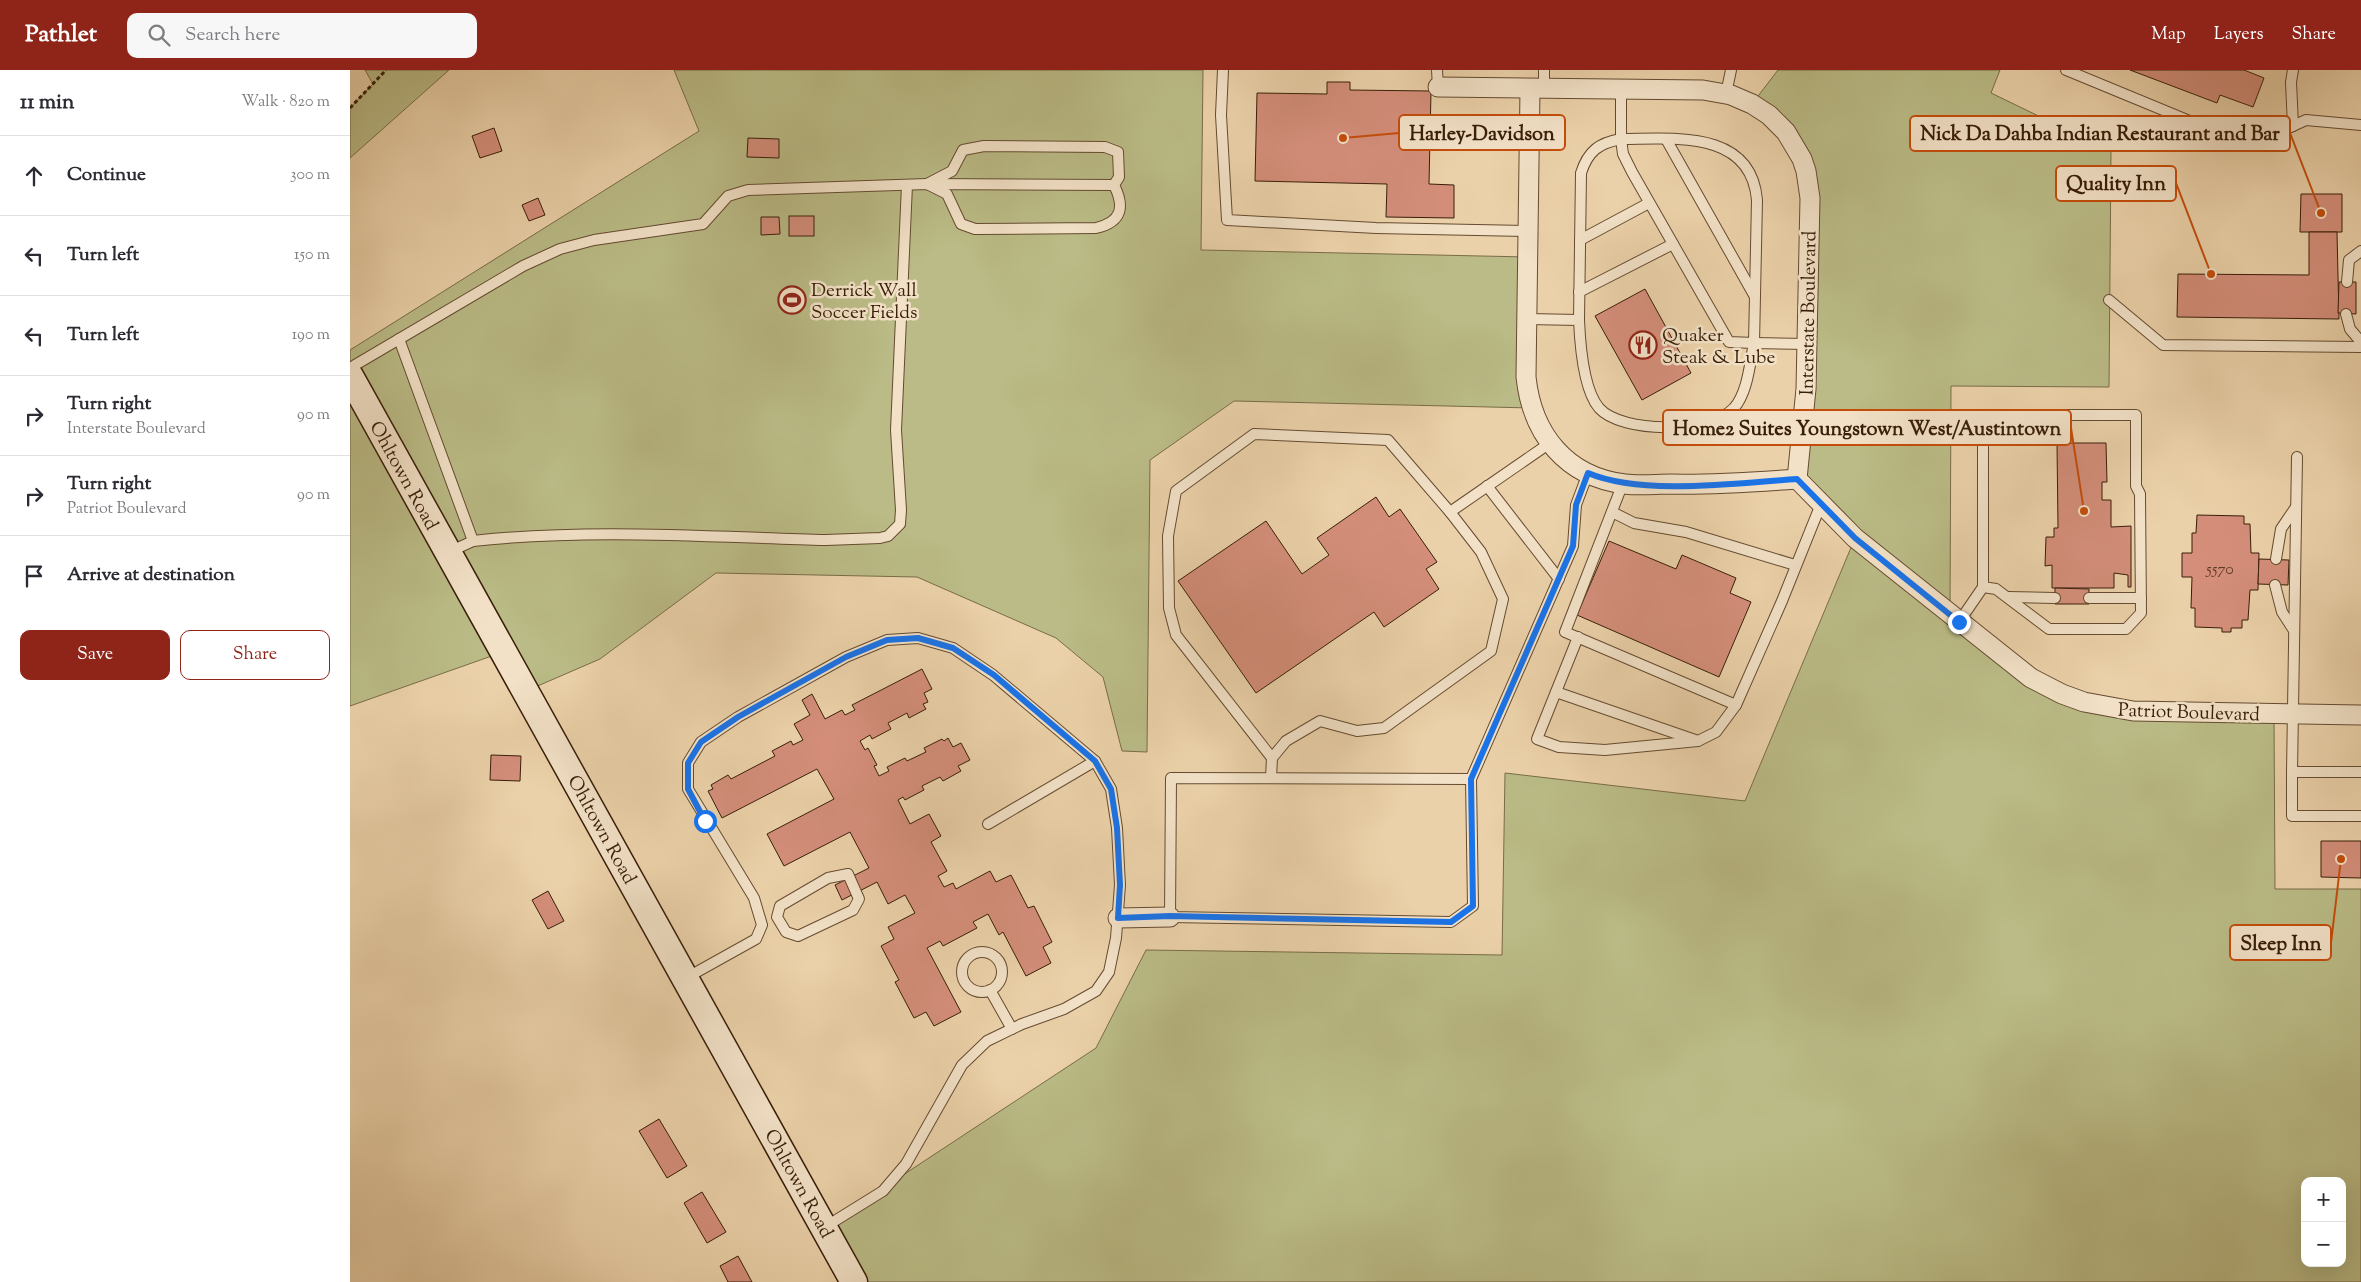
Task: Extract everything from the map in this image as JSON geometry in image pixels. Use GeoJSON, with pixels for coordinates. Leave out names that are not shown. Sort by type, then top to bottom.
{"type":"FeatureCollection","features":[{"type":"Feature","properties":{"kind":"street","name":"Interstate Boulevard"},"geometry":{"type":"LineString","coordinates":[[1438,79],[1537,90],[1703,90],[1726,94],[1752,104],[1779,124],[1802,159],[1806,171],[1810,198],[1806,389],[1797,479]]}},
{"type":"Feature","properties":{"kind":"street"},"geometry":{"type":"LineString","coordinates":[[1537,90],[1528,231],[1528,393],[1536,419],[1550,443],[1567,460],[1588,473],[1604,480],[1623,483],[1704,485],[1797,479]]}},
{"type":"Feature","properties":{"kind":"street","name":"Ohltown Road"},"geometry":{"type":"LineString","coordinates":[[350,376],[854,1282]]}},
{"type":"Feature","properties":{"kind":"street","name":"Patriot Boulevard"},"geometry":{"type":"LineString","coordinates":[[1797,479],[1855,538],[2031,678],[2062,694],[2084,702],[2133,711],[2361,715]]}},
{"type":"Feature","properties":{"kind":"street"},"geometry":{"type":"LineString","coordinates":[[1118,918],[1170,916]]}},
{"type":"Feature","properties":{"kind":"lane"},"geometry":{"type":"LineString","coordinates":[[1224,70],[1221,115],[1227,220],[1376,228],[1528,231]]}},
{"type":"Feature","properties":{"kind":"lane"},"geometry":{"type":"LineString","coordinates":[[1537,90],[1544,70]]}},
{"type":"Feature","properties":{"kind":"lane"},"geometry":{"type":"LineString","coordinates":[[1726,94],[1731,70]]}},
{"type":"Feature","properties":{"kind":"lane"},"geometry":{"type":"LineString","coordinates":[[2066,70],[2226,136],[2262,140],[2306,120],[2361,125]]}},
{"type":"Feature","properties":{"kind":"lane"},"geometry":{"type":"LineString","coordinates":[[2293,70],[2291,82],[2293,126]]}},
{"type":"Feature","properties":{"kind":"lane"},"geometry":{"type":"LineString","coordinates":[[1622,90],[1621,139],[1623,154],[1649,204],[1729,342],[1807,344]]}},
{"type":"Feature","properties":{"kind":"lane"},"geometry":{"type":"LineString","coordinates":[[1621,139],[1666,139],[1692,140],[1718,145],[1736,156],[1750,172],[1756,186],[1757,200],[1754,343],[1743,393],[1735,407],[1724,416],[1706,422],[1672,427],[1638,426],[1616,421],[1599,408],[1590,391],[1579,320],[1581,173],[1585,159],[1594,148],[1606,142],[1621,139]]}},
{"type":"Feature","properties":{"kind":"lane"},"geometry":{"type":"LineString","coordinates":[[1666,139],[1754,296]]}},
{"type":"Feature","properties":{"kind":"lane"},"geometry":{"type":"LineString","coordinates":[[927,184],[952,171],[963,150],[984,146],[1105,147],[1118,152],[1120,164],[1119,177],[1114,185]]}},
{"type":"Feature","properties":{"kind":"lane"},"geometry":{"type":"LineString","coordinates":[[927,184],[947,194],[961,224],[975,229],[1096,228],[1108,225],[1117,217],[1121,206],[1119,195],[1114,185]]}},
{"type":"Feature","properties":{"kind":"lane"},"geometry":{"type":"LineString","coordinates":[[350,368],[524,266],[560,249],[594,240],[703,224],[728,196],[748,190],[927,184],[1114,185]]}},
{"type":"Feature","properties":{"kind":"lane"},"geometry":{"type":"LineString","coordinates":[[448,552],[473,541],[519,536],[575,535],[864,540],[888,536],[900,524],[901,510],[896,430],[907,185]]}},
{"type":"Feature","properties":{"kind":"lane"},"geometry":{"type":"LineString","coordinates":[[1580,240],[1649,204]]}},
{"type":"Feature","properties":{"kind":"lane"},"geometry":{"type":"LineString","coordinates":[[1579,292],[1672,244]]}},
{"type":"Feature","properties":{"kind":"lane"},"geometry":{"type":"LineString","coordinates":[[2347,282],[2349,260],[2361,251]]}},
{"type":"Feature","properties":{"kind":"lane"},"geometry":{"type":"LineString","coordinates":[[2109,300],[2163,345],[2361,347]]}},
{"type":"Feature","properties":{"kind":"lane"},"geometry":{"type":"LineString","coordinates":[[2346,314],[2350,329],[2361,342]]}},
{"type":"Feature","properties":{"kind":"lane"},"geometry":{"type":"LineString","coordinates":[[1527,319],[1579,320]]}},
{"type":"Feature","properties":{"kind":"lane"},"geometry":{"type":"LineString","coordinates":[[399,339],[473,541]]}},
{"type":"Feature","properties":{"kind":"lane"},"geometry":{"type":"LineString","coordinates":[[1959,622],[1983,587],[1983,415],[2136,415],[2136,486],[2140,494],[2142,613],[2126,629],[2049,629],[1996,589],[1983,587]]}},
{"type":"Feature","properties":{"kind":"lane"},"geometry":{"type":"LineString","coordinates":[[1271,778],[1272,758],[1286,741],[1320,721],[1357,731],[1384,728],[1491,651],[1502,599],[1481,552],[1450,512],[1388,440],[1254,434],[1176,491],[1168,536],[1168,608],[1176,634],[1272,758]]}},
{"type":"Feature","properties":{"kind":"lane"},"geometry":{"type":"LineString","coordinates":[[1450,512],[1550,443]]}},
{"type":"Feature","properties":{"kind":"lane"},"geometry":{"type":"LineString","coordinates":[[2297,457],[2291,714],[2292,816],[2361,816]]}},
{"type":"Feature","properties":{"kind":"lane"},"geometry":{"type":"LineString","coordinates":[[1471,779],[1171,778],[1170,916],[1451,922],[1473,906],[1471,779],[1573,546],[1576,505],[1588,473]]}},
{"type":"Feature","properties":{"kind":"lane"},"geometry":{"type":"LineString","coordinates":[[1623,483],[1564,632],[1736,705]]}},
{"type":"Feature","properties":{"kind":"lane"},"geometry":{"type":"LineString","coordinates":[[1487,486],[1559,579]]}},
{"type":"Feature","properties":{"kind":"lane"},"geometry":{"type":"LineString","coordinates":[[1578,637],[1537,738],[1559,747],[1605,750],[1698,741],[1716,732],[1736,705],[1782,601],[1821,504]]}},
{"type":"Feature","properties":{"kind":"lane"},"geometry":{"type":"LineString","coordinates":[[2276,559],[2281,529],[2296,508]]}},
{"type":"Feature","properties":{"kind":"lane"},"geometry":{"type":"LineString","coordinates":[[1612,512],[1634,523],[1686,532],[1795,565]]}},
{"type":"Feature","properties":{"kind":"lane"},"geometry":{"type":"LineString","coordinates":[[2275,584],[2282,612],[2293,630]]}},
{"type":"Feature","properties":{"kind":"lane"},"geometry":{"type":"LineString","coordinates":[[2007,597],[2055,598]]}},
{"type":"Feature","properties":{"kind":"lane"},"geometry":{"type":"LineString","coordinates":[[2089,598],[2141,598]]}},
{"type":"Feature","properties":{"kind":"lane"},"geometry":{"type":"LineString","coordinates":[[762,925],[754,898],[705,821],[688,789],[688,763],[701,742],[738,717],[846,657],[887,640],[918,638],[953,648],[994,675],[1095,761],[1111,789],[1120,885],[1118,918],[1109,972],[1096,991],[1064,1009],[1012,1029],[988,1041],[962,1065],[906,1164],[884,1191],[824,1228]]}},
{"type":"Feature","properties":{"kind":"lane"},"geometry":{"type":"LineString","coordinates":[[1556,692],[1698,741]]}},
{"type":"Feature","properties":{"kind":"lane"},"geometry":{"type":"LineString","coordinates":[[988,824],[1095,761]]}},
{"type":"Feature","properties":{"kind":"lane"},"geometry":{"type":"LineString","coordinates":[[2292,772],[2361,772]]}},
{"type":"Feature","properties":{"kind":"lane"},"geometry":{"type":"LineString","coordinates":[[686,978],[756,939],[762,925],[777,917],[780,906],[828,878],[848,874],[859,899],[853,910],[798,936],[786,932],[777,917]]}},
{"type":"Feature","properties":{"kind":"lane"},"geometry":{"type":"LineString","coordinates":[[990,990],[1012,1029]]}},
{"type":"Feature","properties":{"kind":"path"},"geometry":{"type":"LineString","coordinates":[[350,108],[386,70]]}},
{"type":"Feature","properties":{"kind":"green space"},"geometry":{"type":"Polygon","coordinates":[[[365,70],[449,70],[350,158],[350,108],[373,84],[365,70]]]}},
{"type":"Feature","properties":{"kind":"green space","name":"Derrick Wall Soccer Fields"},"geometry":{"type":"Polygon","coordinates":[[[674,70],[1203,70],[1201,250],[1528,257],[1531,408],[1234,401],[1150,460],[1147,752],[1122,751],[1103,677],[1056,638],[917,577],[716,573],[600,659],[526,691],[503,652],[350,706],[350,350],[699,131],[674,70]]]}},
{"type":"Feature","properties":{"kind":"green space"},"geometry":{"type":"Polygon","coordinates":[[[1778,70],[2000,70],[1991,93],[2111,151],[2109,387],[1951,386],[1950,614],[2084,702],[2274,714],[2275,889],[2361,889],[2361,1282],[854,1282],[824,1227],[1096,1048],[1146,950],[1502,955],[1505,773],[1745,801],[1855,538],[1797,479],[1806,171],[1752,104],[1778,70]]]}},
{"type":"Feature","properties":{"kind":"building"},"geometry":{"type":"Polygon","coordinates":[[[2130,70],[2244,70],[2264,78],[2253,107],[2220,95],[2217,103],[2130,70]]]}},
{"type":"Feature","properties":{"kind":"building"},"geometry":{"type":"Polygon","coordinates":[[[1327,82],[1350,82],[1350,90],[1431,91],[1429,184],[1454,185],[1454,218],[1386,217],[1387,184],[1255,181],[1257,93],[1327,94],[1327,82]]]}},
{"type":"Feature","properties":{"kind":"building"},"geometry":{"type":"Polygon","coordinates":[[[494,128],[502,151],[480,158],[472,136],[494,128]]]}},
{"type":"Feature","properties":{"kind":"building"},"geometry":{"type":"Polygon","coordinates":[[[748,138],[779,139],[779,158],[747,157],[748,138]]]}},
{"type":"Feature","properties":{"kind":"building"},"geometry":{"type":"Polygon","coordinates":[[[2301,194],[2342,194],[2342,232],[2300,232],[2301,194]]]}},
{"type":"Feature","properties":{"kind":"building"},"geometry":{"type":"Polygon","coordinates":[[[538,198],[545,215],[529,221],[522,205],[538,198]]]}},
{"type":"Feature","properties":{"kind":"building"},"geometry":{"type":"Polygon","coordinates":[[[789,216],[814,216],[814,236],[789,236],[789,216]]]}},
{"type":"Feature","properties":{"kind":"building"},"geometry":{"type":"Polygon","coordinates":[[[761,217],[779,217],[780,234],[761,235],[761,217]]]}},
{"type":"Feature","properties":{"kind":"building"},"geometry":{"type":"Polygon","coordinates":[[[2309,232],[2337,232],[2339,319],[2177,317],[2178,274],[2309,275],[2309,232]]]}},
{"type":"Feature","properties":{"kind":"building"},"geometry":{"type":"Polygon","coordinates":[[[2339,282],[2356,282],[2356,314],[2338,313],[2339,282]]]}},
{"type":"Feature","properties":{"kind":"building","name":"Quaker Steak & Lube"},"geometry":{"type":"Polygon","coordinates":[[[1645,289],[1691,373],[1642,400],[1595,316],[1645,289]]]}},
{"type":"Feature","properties":{"kind":"building"},"geometry":{"type":"Polygon","coordinates":[[[2057,443],[2106,443],[2107,482],[2102,482],[2102,500],[2111,500],[2111,527],[2131,526],[2131,587],[2128,587],[2128,575],[2114,573],[2114,588],[2052,588],[2052,565],[2045,566],[2046,537],[2054,537],[2054,528],[2058,528],[2057,443]]]}},
{"type":"Feature","properties":{"kind":"building"},"geometry":{"type":"Polygon","coordinates":[[[1376,497],[1389,517],[1400,509],[1437,562],[1426,569],[1439,589],[1384,627],[1374,612],[1256,693],[1178,581],[1266,521],[1302,574],[1329,555],[1317,538],[1376,497]]]}},
{"type":"Feature","properties":{"kind":"building"},"geometry":{"type":"Polygon","coordinates":[[[2197,515],[2244,516],[2244,524],[2250,524],[2251,553],[2259,553],[2258,590],[2250,590],[2248,620],[2242,620],[2242,628],[2231,628],[2231,632],[2222,632],[2222,628],[2195,627],[2195,608],[2191,608],[2192,577],[2182,577],[2182,553],[2192,553],[2192,533],[2196,533],[2197,515]]]}},
{"type":"Feature","properties":{"kind":"building"},"geometry":{"type":"Polygon","coordinates":[[[1609,541],[1676,569],[1682,555],[1736,578],[1730,593],[1751,602],[1719,677],[1577,615],[1609,541]]]}},
{"type":"Feature","properties":{"kind":"building"},"geometry":{"type":"Polygon","coordinates":[[[2259,559],[2289,560],[2288,585],[2258,584],[2259,559]]]}},
{"type":"Feature","properties":{"kind":"building"},"geometry":{"type":"Polygon","coordinates":[[[2055,588],[2089,589],[2089,604],[2055,604],[2055,588]]]}},
{"type":"Feature","properties":{"kind":"building"},"geometry":{"type":"Polygon","coordinates":[[[922,669],[932,689],[924,693],[928,702],[923,704],[926,709],[909,718],[907,713],[888,723],[891,729],[872,739],[870,735],[860,741],[865,750],[868,748],[877,765],[874,766],[879,776],[889,771],[887,767],[905,758],[907,761],[926,752],[924,748],[942,739],[944,741],[948,738],[953,747],[961,743],[970,760],[958,766],[961,771],[943,781],[940,777],[922,786],[924,790],[905,800],[903,797],[898,800],[910,824],[929,814],[941,836],[931,842],[947,871],[938,876],[944,887],[953,883],[956,889],[990,871],[996,882],[1011,875],[1028,908],[1034,906],[1052,942],[1043,947],[1051,963],[1026,976],[1003,932],[999,935],[988,914],[973,922],[977,928],[943,946],[940,941],[927,948],[961,1012],[934,1026],[926,1012],[914,1018],[895,982],[899,980],[881,946],[894,939],[888,927],[915,913],[905,895],[888,904],[877,882],[842,900],[835,885],[869,868],[850,832],[784,866],[767,834],[834,799],[817,769],[722,818],[708,791],[713,789],[711,785],[728,775],[731,779],[775,756],[772,751],[791,741],[793,745],[803,740],[794,724],[810,715],[802,700],[812,694],[825,719],[842,710],[845,715],[855,710],[852,705],[922,669]]]}},
{"type":"Feature","properties":{"kind":"building"},"geometry":{"type":"Polygon","coordinates":[[[491,755],[521,756],[520,781],[490,780],[491,755]]]}},
{"type":"Feature","properties":{"kind":"building"},"geometry":{"type":"Polygon","coordinates":[[[2321,841],[2361,841],[2361,878],[2321,877],[2321,841]]]}},
{"type":"Feature","properties":{"kind":"building"},"geometry":{"type":"Polygon","coordinates":[[[548,891],[564,921],[548,929],[532,900],[548,891]]]}},
{"type":"Feature","properties":{"kind":"building"},"geometry":{"type":"Polygon","coordinates":[[[659,1119],[687,1166],[667,1178],[639,1131],[659,1119]]]}},
{"type":"Feature","properties":{"kind":"building"},"geometry":{"type":"Polygon","coordinates":[[[702,1192],[726,1232],[707,1243],[684,1203],[702,1192]]]}},
{"type":"Feature","properties":{"kind":"building"},"geometry":{"type":"Polygon","coordinates":[[[738,1256],[752,1282],[728,1282],[720,1266],[738,1256]]]}},
{"type":"Feature","properties":{"kind":"place","name":"Harley-Davidson"},"geometry":{"type":"Point","coordinates":[1343,138]}},
{"type":"Feature","properties":{"kind":"place","name":"Nick Da Dahba Indian Restaurant and Bar"},"geometry":{"type":"Point","coordinates":[2321,213]}},
{"type":"Feature","properties":{"kind":"place","name":"Quality Inn"},"geometry":{"type":"Point","coordinates":[2211,274]}},
{"type":"Feature","properties":{"kind":"place","name":"Derrick Wall Soccer Fields"},"geometry":{"type":"Point","coordinates":[792,300]}},
{"type":"Feature","properties":{"kind":"place","name":"Quaker Steak & Lube"},"geometry":{"type":"Point","coordinates":[1643,345]}},
{"type":"Feature","properties":{"kind":"place","name":"Home2 Suites Youngstown West/Austintown"},"geometry":{"type":"Point","coordinates":[2084,511]}},
{"type":"Feature","properties":{"kind":"place","name":"Sleep Inn"},"geometry":{"type":"Point","coordinates":[2341,859]}},
{"type":"Feature","properties":{"kind":"route"},"geometry":{"type":"LineString","coordinates":[[705,821],[688,789],[688,763],[701,742],[738,717],[846,657],[887,640],[918,638],[953,648],[994,675],[1095,761],[1111,789],[1117,828],[1120,885],[1118,918],[1170,916],[1451,922],[1473,906],[1471,779],[1573,546],[1576,505],[1588,473],[1604,480],[1626,484],[1704,485],[1797,479],[1855,538],[1959,622]]}}]}
